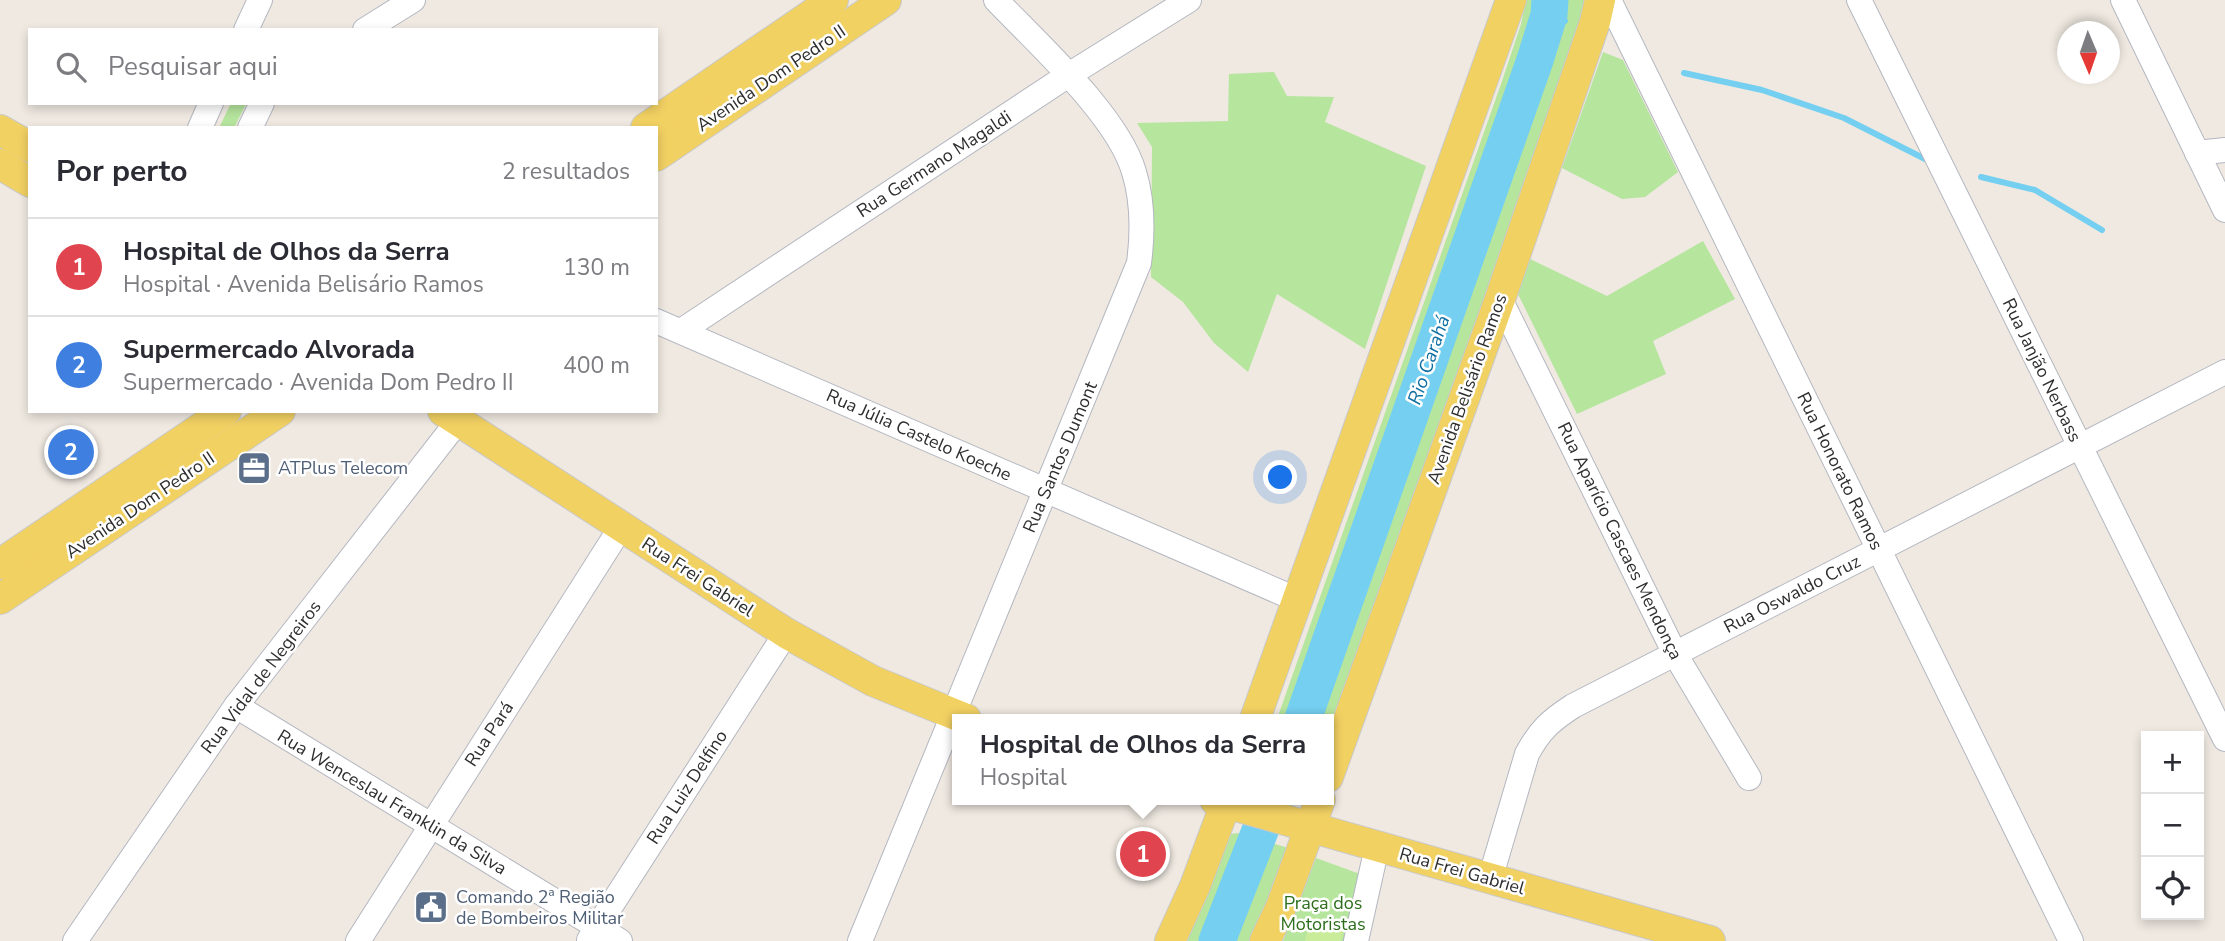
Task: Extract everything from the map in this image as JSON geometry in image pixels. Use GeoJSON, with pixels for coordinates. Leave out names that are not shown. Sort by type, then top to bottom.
{"type":"FeatureCollection","features":[{"type":"Feature","properties":{"kind":"main road","name":"Avenida Dom Pedro II"},"geometry":{"type":"LineString","coordinates":[[658,155],[886,0]]}},
{"type":"Feature","properties":{"kind":"main road"},"geometry":{"type":"LineString","coordinates":[[1257,714],[1511,0]]}},
{"type":"Feature","properties":{"kind":"main road","name":"Avenida Belisário Ramos"},"geometry":{"type":"LineString","coordinates":[[1334,760],[1500,299],[1595,22],[1600,0]]}},
{"type":"Feature","properties":{"kind":"main road","name":"Avenida Dom Pedro II"},"geometry":{"type":"LineString","coordinates":[[649,126],[817,4]]}},
{"type":"Feature","properties":{"kind":"main road"},"geometry":{"type":"LineString","coordinates":[[0,130],[28,146]]}},
{"type":"Feature","properties":{"kind":"main road"},"geometry":{"type":"LineString","coordinates":[[0,164],[28,180]]}},
{"type":"Feature","properties":{"kind":"main road","name":"Avenida Dom Pedro II"},"geometry":{"type":"LineString","coordinates":[[0,564],[223,413]]}},
{"type":"Feature","properties":{"kind":"main road","name":"Avenida Dom Pedro II"},"geometry":{"type":"LineString","coordinates":[[0,599],[276,413]]}},
{"type":"Feature","properties":{"kind":"main road","name":"Rua Frei Gabriel"},"geometry":{"type":"LineString","coordinates":[[451,416],[786,633],[873,681],[953,714]]}},
{"type":"Feature","properties":{"kind":"main road"},"geometry":{"type":"LineString","coordinates":[[1170,941],[1227,805]]}},
{"type":"Feature","properties":{"kind":"main road","name":"Rua Frei Gabriel"},"geometry":{"type":"LineString","coordinates":[[1234,805],[1710,941]]}},
{"type":"Feature","properties":{"kind":"main road"},"geometry":{"type":"LineString","coordinates":[[1265,941],[1281,907],[1302,826],[1317,805]]}},
{"type":"Feature","properties":{"kind":"street"},"geometry":{"type":"LineString","coordinates":[[247,28],[260,0]]}},
{"type":"Feature","properties":{"kind":"street"},"geometry":{"type":"LineString","coordinates":[[368,28],[413,0]]}},
{"type":"Feature","properties":{"kind":"street","name":"Rua Santos Dumont"},"geometry":{"type":"LineString","coordinates":[[961,714],[1046,491],[1130,287],[1139,263],[1143,235],[1134,171],[1122,142],[1068,76],[996,0]]}},
{"type":"Feature","properties":{"kind":"street","name":"Rua Germano Magaldi"},"geometry":{"type":"LineString","coordinates":[[681,331],[1068,76],[1189,0]]}},
{"type":"Feature","properties":{"kind":"street","name":"Rua Honorato Ramos"},"geometry":{"type":"LineString","coordinates":[[1609,0],[2071,941]]}},
{"type":"Feature","properties":{"kind":"street","name":"Rua Janjão Nerbass"},"geometry":{"type":"LineString","coordinates":[[1859,0],[2225,739]]}},
{"type":"Feature","properties":{"kind":"street"},"geometry":{"type":"LineString","coordinates":[[2123,0],[2225,210]]}},
{"type":"Feature","properties":{"kind":"street"},"geometry":{"type":"LineString","coordinates":[[201,126],[210,105]]}},
{"type":"Feature","properties":{"kind":"street"},"geometry":{"type":"LineString","coordinates":[[251,126],[261,105]]}},
{"type":"Feature","properties":{"kind":"street"},"geometry":{"type":"LineString","coordinates":[[2197,153],[2225,149]]}},
{"type":"Feature","properties":{"kind":"street","name":"Rua Aparício Cascaes Mendonça"},"geometry":{"type":"LineString","coordinates":[[1500,299],[1675,654],[1749,779]]}},
{"type":"Feature","properties":{"kind":"street","name":"Rua Júlia Castelo Koeche"},"geometry":{"type":"LineString","coordinates":[[658,322],[1298,600]]}},
{"type":"Feature","properties":{"kind":"street","name":"Rua Oswaldo Cruz"},"geometry":{"type":"LineString","coordinates":[[1490,879],[1527,754],[1537,735],[1552,720],[1573,706],[2225,372]]}},
{"type":"Feature","properties":{"kind":"street","name":"Rua Vidal de Negreiros"},"geometry":{"type":"LineString","coordinates":[[75,941],[236,706],[451,416]]}},
{"type":"Feature","properties":{"kind":"street","name":"Rua Pará"},"geometry":{"type":"LineString","coordinates":[[358,941],[621,527]]}},
{"type":"Feature","properties":{"kind":"street","name":"Rua Luiz Delfino"},"geometry":{"type":"LineString","coordinates":[[593,934],[786,633]]}},
{"type":"Feature","properties":{"kind":"street","name":"Rua Wenceslau Franklin da Silva"},"geometry":{"type":"LineString","coordinates":[[236,706],[431,825],[593,934],[620,941]]}},
{"type":"Feature","properties":{"kind":"street","name":"Rua Santos Dumont"},"geometry":{"type":"LineString","coordinates":[[860,941],[952,735]]}},
{"type":"Feature","properties":{"kind":"street"},"geometry":{"type":"LineString","coordinates":[[1356,941],[1377,847]]}},
{"type":"Feature","properties":{"kind":"green space"},"geometry":{"type":"Polygon","coordinates":[[[1526,0],[1591,0],[1334,729],[1334,714],[1279,714],[1501,84],[1526,0]]]}},
{"type":"Feature","properties":{"kind":"green space"},"geometry":{"type":"Polygon","coordinates":[[[1603,52],[1623,60],[1678,172],[1645,197],[1622,199],[1562,168],[1603,52]]]}},
{"type":"Feature","properties":{"kind":"green space"},"geometry":{"type":"Polygon","coordinates":[[[1274,72],[1287,96],[1334,97],[1325,122],[1426,166],[1365,349],[1277,294],[1248,372],[1214,343],[1183,302],[1151,277],[1152,147],[1137,123],[1228,121],[1229,74],[1274,72]]]}},
{"type":"Feature","properties":{"kind":"green space"},"geometry":{"type":"Polygon","coordinates":[[[230,105],[246,105],[235,126],[220,126],[230,105]]]}},
{"type":"Feature","properties":{"kind":"green space"},"geometry":{"type":"Polygon","coordinates":[[[1703,241],[1735,299],[1653,341],[1666,374],[1577,414],[1517,292],[1530,259],[1607,296],[1703,241]]]}},
{"type":"Feature","properties":{"kind":"green space"},"geometry":{"type":"Polygon","coordinates":[[[1237,833],[1292,849],[1256,941],[1186,941],[1231,834],[1237,833]]]}},
{"type":"Feature","properties":{"kind":"green space","name":"Praça dos Motoristas"},"geometry":{"type":"Polygon","coordinates":[[[1316,858],[1360,874],[1345,941],[1283,941],[1316,858]]]}},
{"type":"Feature","properties":{"kind":"green space"},"geometry":{"type":"Polygon","coordinates":[[[1310,917],[1345,924],[1341,941],[1305,941],[1310,917]]]}},
{"type":"Feature","properties":{"kind":"waterway","name":"Rio Carahá"},"geometry":{"type":"LineString","coordinates":[[1305,714],[1535,60],[1549,15],[1550,0]]}},
{"type":"Feature","properties":{"kind":"waterway"},"geometry":{"type":"LineString","coordinates":[[1549,15],[1565,21]]}},
{"type":"Feature","properties":{"kind":"waterway"},"geometry":{"type":"LineString","coordinates":[[1684,73],[1762,90],[1844,118],[1931,162]]}},
{"type":"Feature","properties":{"kind":"waterway"},"geometry":{"type":"LineString","coordinates":[[1981,177],[2035,190],[2102,230]]}},
{"type":"Feature","properties":{"kind":"waterway","name":"Rio Carahá"},"geometry":{"type":"LineString","coordinates":[[1217,941],[1270,805]]}},
{"type":"Feature","properties":{"kind":"place","name":"Supermercado Alvorada"},"geometry":{"type":"Point","coordinates":[71,452]}},
{"type":"Feature","properties":{"kind":"place","name":"ATPlus Telecom"},"geometry":{"type":"Point","coordinates":[254,468]}},
{"type":"Feature","properties":{"kind":"place","name":"Hospital de Olhos da Serra"},"geometry":{"type":"Point","coordinates":[1143,854]}},
{"type":"Feature","properties":{"kind":"place","name":"Comando 2ª Região de Bombeiros Militar"},"geometry":{"type":"Point","coordinates":[431,907]}}]}
